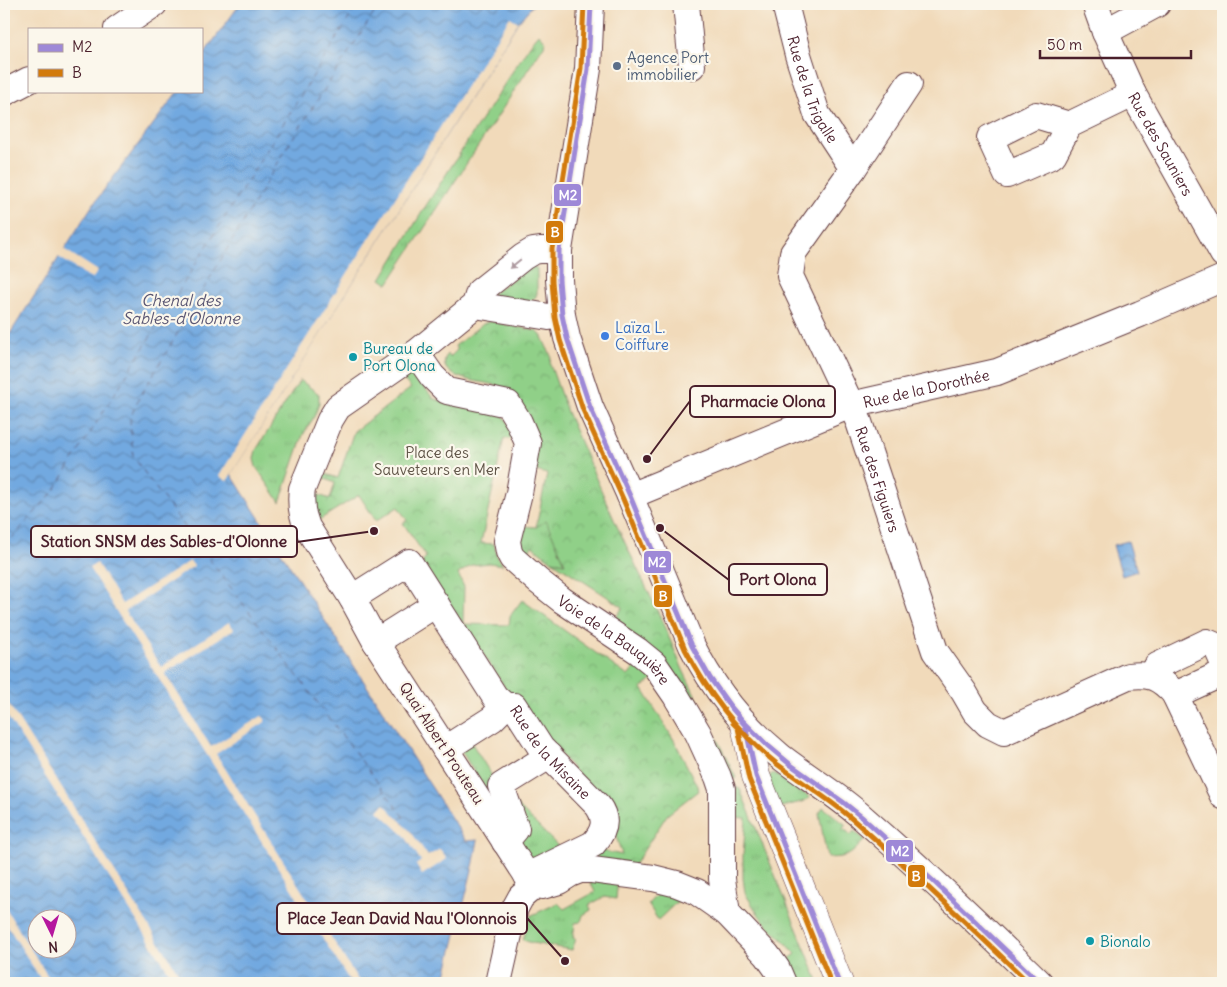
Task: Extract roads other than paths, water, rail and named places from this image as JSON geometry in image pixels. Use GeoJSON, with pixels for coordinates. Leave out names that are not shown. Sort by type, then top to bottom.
{"type":"FeatureCollection","features":[{"type":"Feature","properties":{"kind":"main road"},"geometry":{"type":"LineString","coordinates":[[745,725],[756,776],[839,983]]}},
{"type":"Feature","properties":{"kind":"street"},"geometry":{"type":"LineString","coordinates":[[118,28],[154,4]]}},
{"type":"Feature","properties":{"kind":"street"},"geometry":{"type":"LineString","coordinates":[[591,4],[588,69],[559,250],[562,315],[567,338],[590,407],[630,496],[692,646],[722,697],[745,725],[781,756],[863,817],[1040,983]]}},
{"type":"Feature","properties":{"kind":"street"},"geometry":{"type":"LineString","coordinates":[[686,4],[692,66]]}},
{"type":"Feature","properties":{"kind":"street","name":"Rue de la Trigalle"},"geometry":{"type":"LineString","coordinates":[[785,4],[798,55],[817,114],[853,169]]}},
{"type":"Feature","properties":{"kind":"street","name":"Rue des Sauniers"},"geometry":{"type":"LineString","coordinates":[[1096,4],[1133,94],[1223,254]]}},
{"type":"Feature","properties":{"kind":"street"},"geometry":{"type":"LineString","coordinates":[[1106,32],[1157,4]]}},
{"type":"Feature","properties":{"kind":"street"},"geometry":{"type":"LineString","coordinates":[[4,92],[28,80]]}},
{"type":"Feature","properties":{"kind":"street","name":"Rue des Figuiers"},"geometry":{"type":"LineString","coordinates":[[909,84],[853,169],[793,253],[790,276],[859,422],[935,650],[975,711],[988,724],[1004,732],[1128,676],[1152,676]]}},
{"type":"Feature","properties":{"kind":"street"},"geometry":{"type":"LineString","coordinates":[[1069,125],[1133,94]]}},
{"type":"Feature","properties":{"kind":"street"},"geometry":{"type":"LineString","coordinates":[[416,353],[475,305],[479,292],[523,257],[533,251],[559,250]]}},
{"type":"Feature","properties":{"kind":"street","name":"Rue de la Dorothée"},"geometry":{"type":"LineString","coordinates":[[630,496],[851,405],[997,372],[1223,278]]}},
{"type":"Feature","properties":{"kind":"street"},"geometry":{"type":"LineString","coordinates":[[475,305],[549,317],[562,315]]}},
{"type":"Feature","properties":{"kind":"street","name":"Quai Albert Prouteau"},"geometry":{"type":"LineString","coordinates":[[416,353],[338,407],[330,420],[302,489],[301,504],[303,517],[307,527],[352,598],[376,642],[531,880]]}},
{"type":"Feature","properties":{"kind":"street","name":"Voie de la Bauquière"},"geometry":{"type":"LineString","coordinates":[[416,353],[432,376],[447,391],[508,404],[519,422],[528,443],[519,493],[507,541],[512,558],[562,600],[607,629],[654,664],[676,696],[698,734],[722,789],[722,879],[727,913]]}},
{"type":"Feature","properties":{"kind":"street","name":"Rue de la Misaine"},"geometry":{"type":"LineString","coordinates":[[352,598],[409,562],[495,697],[505,706],[514,706],[541,748],[603,812],[604,824],[600,836],[593,844],[531,880]]}},
{"type":"Feature","properties":{"kind":"street"},"geometry":{"type":"LineString","coordinates":[[376,642],[436,604]]}},
{"type":"Feature","properties":{"kind":"street"},"geometry":{"type":"LineString","coordinates":[[1223,662],[1216,646],[1207,642],[1156,666],[1152,676],[1165,683],[1175,695],[1223,796]]}},
{"type":"Feature","properties":{"kind":"street"},"geometry":{"type":"LineString","coordinates":[[1175,695],[1223,673]]}},
{"type":"Feature","properties":{"kind":"street"},"geometry":{"type":"LineString","coordinates":[[445,748],[492,719],[505,706]]}},
{"type":"Feature","properties":{"kind":"street"},"geometry":{"type":"LineString","coordinates":[[505,842],[516,829],[500,786],[549,756]]}},
{"type":"Feature","properties":{"kind":"street"},"geometry":{"type":"LineString","coordinates":[[498,983],[515,908],[531,880],[542,886],[559,881],[575,872],[592,870],[653,878],[697,892],[727,913],[768,955],[783,983]]}},
{"type":"Feature","properties":{"kind":"water","name":"Chenal des Sables-d'Olonne"},"geometry":{"type":"Polygon","coordinates":[[[240,4],[535,4],[518,22],[231,474],[466,841],[478,840],[444,983],[4,983],[4,343],[92,206],[177,92],[202,92],[202,57],[240,4]]]}},
{"type":"Feature","properties":{"kind":"water"},"geometry":{"type":"Polygon","coordinates":[[[1128,541],[1137,571],[1122,576],[1113,545],[1128,541]]]}},
{"type":"Feature","properties":{"kind":"place","name":"Agence Port immobilier"},"geometry":{"type":"Point","coordinates":[617,66]}},
{"type":"Feature","properties":{"kind":"place","name":"Laïza L. Coiffure"},"geometry":{"type":"Point","coordinates":[605,336]}},
{"type":"Feature","properties":{"kind":"place","name":"Bureau de Port Olona"},"geometry":{"type":"Point","coordinates":[353,357]}},
{"type":"Feature","properties":{"kind":"place","name":"Pharmacie Olona"},"geometry":{"type":"Point","coordinates":[647,459]}},
{"type":"Feature","properties":{"kind":"place","name":"Port Olona"},"geometry":{"type":"Point","coordinates":[660,528]}},
{"type":"Feature","properties":{"kind":"place","name":"Station SNSM des Sables-d'Olonne"},"geometry":{"type":"Point","coordinates":[374,531]}},
{"type":"Feature","properties":{"kind":"place","name":"Bionalo"},"geometry":{"type":"Point","coordinates":[1090,941]}},
{"type":"Feature","properties":{"kind":"place","name":"Place Jean David Nau l'Olonnois"},"geometry":{"type":"Point","coordinates":[565,961]}},
{"type":"Feature","properties":{"kind":"park label","name":"Place des Sauveteurs en Mer"},"geometry":{"type":"Point","coordinates":[437,460]}}]}
